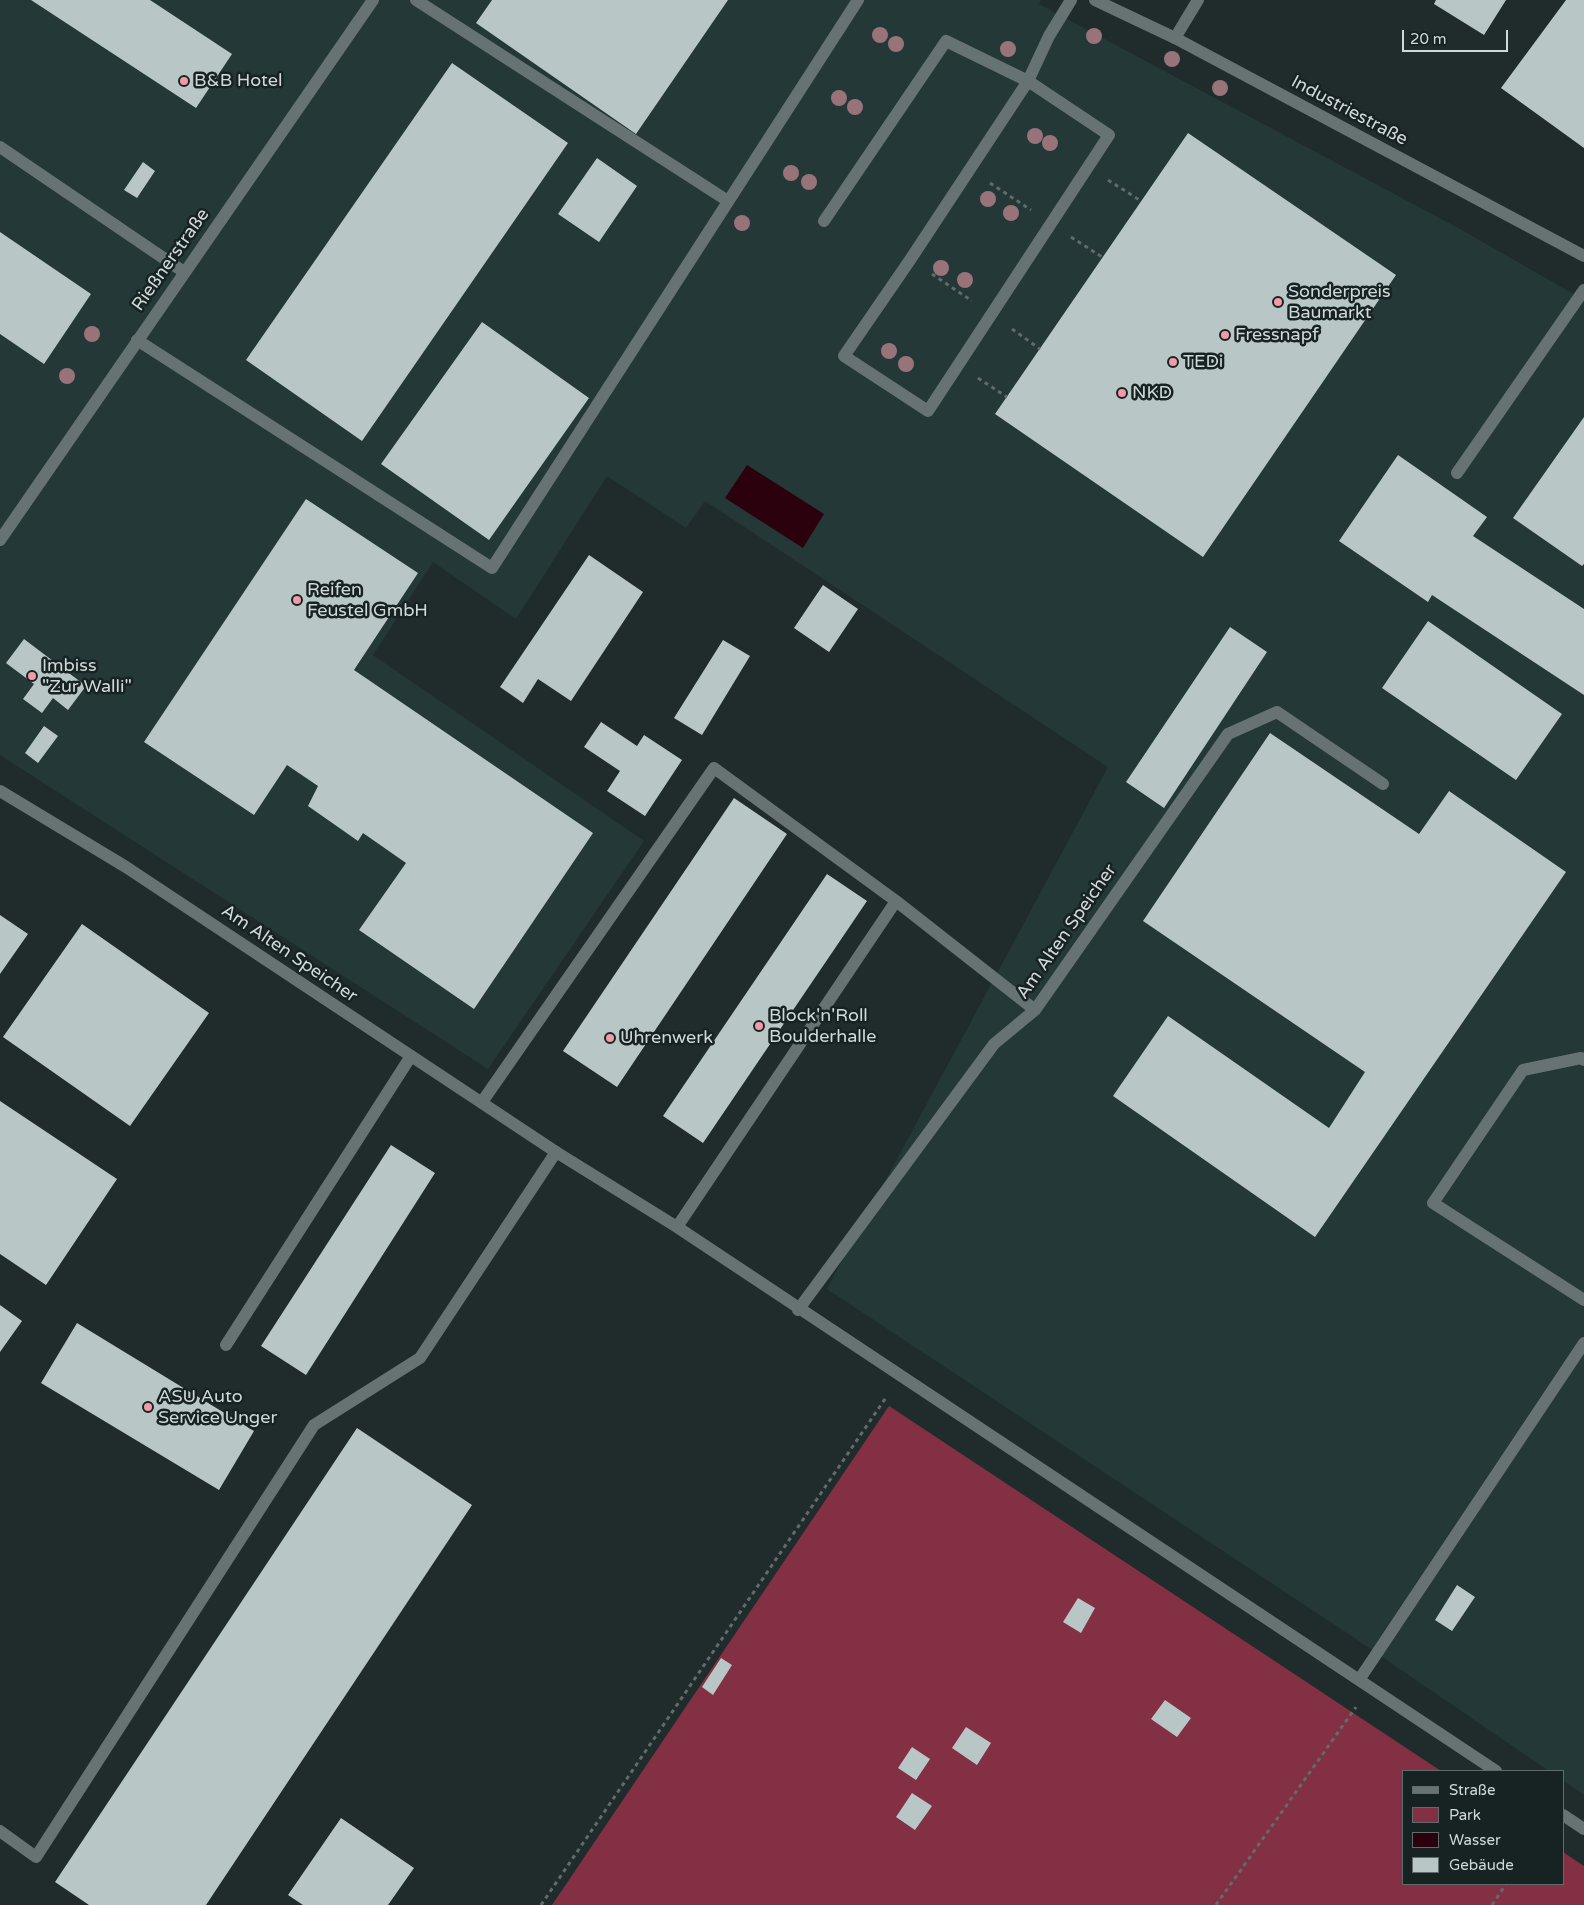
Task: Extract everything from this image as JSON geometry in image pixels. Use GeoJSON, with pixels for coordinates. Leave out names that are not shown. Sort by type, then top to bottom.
{"type":"FeatureCollection","features":[{"type":"Feature","properties":{"kind":"street","name":"Rießnerstraße"},"geometry":{"type":"LineString","coordinates":[[0,540],[373,0]]}},
{"type":"Feature","properties":{"kind":"street"},"geometry":{"type":"LineString","coordinates":[[416,0],[728,201]]}},
{"type":"Feature","properties":{"kind":"street"},"geometry":{"type":"LineString","coordinates":[[137,340],[492,568],[858,0]]}},
{"type":"Feature","properties":{"kind":"street"},"geometry":{"type":"LineString","coordinates":[[824,220],[946,41],[1028,81],[1109,135],[928,411],[844,356],[1028,81],[1049,36],[1071,0]]}},
{"type":"Feature","properties":{"kind":"street","name":"Industriestraße"},"geometry":{"type":"LineString","coordinates":[[1095,0],[1175,38],[1584,256]]}},
{"type":"Feature","properties":{"kind":"street"},"geometry":{"type":"LineString","coordinates":[[1175,38],[1198,0]]}},
{"type":"Feature","properties":{"kind":"street"},"geometry":{"type":"LineString","coordinates":[[0,147],[184,272]]}},
{"type":"Feature","properties":{"kind":"street"},"geometry":{"type":"LineString","coordinates":[[1457,473],[1584,290]]}},
{"type":"Feature","properties":{"kind":"street","name":"Am Alten Speicher"},"geometry":{"type":"LineString","coordinates":[[798,1310],[994,1044],[1035,1010],[1228,734],[1277,712],[1383,784]]}},
{"type":"Feature","properties":{"kind":"street"},"geometry":{"type":"LineString","coordinates":[[482,1102],[714,768],[896,901],[1035,1010]]}},
{"type":"Feature","properties":{"kind":"street","name":"Am Alten Speicher"},"geometry":{"type":"LineString","coordinates":[[0,791],[126,867],[556,1152],[677,1228],[1494,1770]]}},
{"type":"Feature","properties":{"kind":"street"},"geometry":{"type":"LineString","coordinates":[[677,1228],[896,901]]}},
{"type":"Feature","properties":{"kind":"street"},"geometry":{"type":"LineString","coordinates":[[226,1345],[411,1056]]}},
{"type":"Feature","properties":{"kind":"street"},"geometry":{"type":"LineString","coordinates":[[1584,1060],[1581,1058],[1523,1070],[1432,1203],[1584,1300]]}},
{"type":"Feature","properties":{"kind":"street"},"geometry":{"type":"LineString","coordinates":[[0,1831],[36,1856],[314,1425],[420,1358],[556,1152]]}},
{"type":"Feature","properties":{"kind":"street"},"geometry":{"type":"LineString","coordinates":[[1364,1684],[1584,1343]]}},
{"type":"Feature","properties":{"kind":"street"},"geometry":{"type":"LineString","coordinates":[[1564,1816],[1584,1829]]}},
{"type":"Feature","properties":{"kind":"path"},"geometry":{"type":"LineString","coordinates":[[1088,167],[1140,201]]}},
{"type":"Feature","properties":{"kind":"path"},"geometry":{"type":"LineString","coordinates":[[958,366],[1007,397]]}},
{"type":"Feature","properties":{"kind":"path"},"geometry":{"type":"LineString","coordinates":[[541,1905],[900,1377]]}},
{"type":"Feature","properties":{"kind":"path"},"geometry":{"type":"LineString","coordinates":[[1216,1905],[1364,1684]]}},
{"type":"Feature","properties":{"kind":"path"},"geometry":{"type":"LineString","coordinates":[[1492,1905],[1505,1885]]}},
{"type":"Feature","properties":{"kind":"shaded area"},"geometry":{"type":"Polygon","coordinates":[[[0,0],[1041,0],[1039,4],[1460,229],[1584,300],[1584,1795],[1564,1781],[1564,1770],[1548,1770],[1353,1637],[827,1289],[1108,767],[705,501],[686,528],[607,476],[516,619],[433,562],[373,655],[644,841],[488,1069],[0,755],[0,0]]]}},
{"type":"Feature","properties":{"kind":"green space"},"geometry":{"type":"Polygon","coordinates":[[[889,1406],[1439,1770],[1402,1770],[1402,1885],[1564,1885],[1564,1853],[1584,1866],[1584,1905],[552,1905],[889,1406]]]}},
{"type":"Feature","properties":{"kind":"water"},"geometry":{"type":"Polygon","coordinates":[[[747,465],[824,514],[803,548],[725,498],[747,465]]]}},
{"type":"Feature","properties":{"kind":"building","name":"B&B Hotel"},"geometry":{"type":"Polygon","coordinates":[[[31,0],[150,0],[232,54],[196,108],[31,0]]]}},
{"type":"Feature","properties":{"kind":"building"},"geometry":{"type":"Polygon","coordinates":[[[492,0],[728,0],[636,134],[476,23],[492,0]]]}},
{"type":"Feature","properties":{"kind":"building"},"geometry":{"type":"Polygon","coordinates":[[[1436,0],[1506,0],[1484,35],[1434,4],[1436,0]]]}},
{"type":"Feature","properties":{"kind":"building"},"geometry":{"type":"Polygon","coordinates":[[[1566,0],[1584,0],[1584,148],[1501,88],[1566,0]]]}},
{"type":"Feature","properties":{"kind":"building"},"geometry":{"type":"Polygon","coordinates":[[[452,63],[568,143],[362,441],[246,360],[452,63]]]}},
{"type":"Feature","properties":{"kind":"building"},"geometry":{"type":"Polygon","coordinates":[[[1188,133],[1396,275],[1203,557],[995,414],[1188,133]]]}},
{"type":"Feature","properties":{"kind":"building"},"geometry":{"type":"Polygon","coordinates":[[[597,158],[637,186],[599,242],[558,214],[597,158]]]}},
{"type":"Feature","properties":{"kind":"building"},"geometry":{"type":"Polygon","coordinates":[[[143,162],[155,171],[137,198],[124,190],[143,162]]]}},
{"type":"Feature","properties":{"kind":"building"},"geometry":{"type":"Polygon","coordinates":[[[0,232],[91,294],[44,364],[0,334],[0,232]]]}},
{"type":"Feature","properties":{"kind":"building"},"geometry":{"type":"Polygon","coordinates":[[[482,322],[589,398],[489,540],[381,464],[482,322]]]}},
{"type":"Feature","properties":{"kind":"building"},"geometry":{"type":"Polygon","coordinates":[[[1584,417],[1584,564],[1582,566],[1513,518],[1584,417]]]}},
{"type":"Feature","properties":{"kind":"building"},"geometry":{"type":"Polygon","coordinates":[[[1398,455],[1487,517],[1473,536],[1584,609],[1584,695],[1432,595],[1428,602],[1339,541],[1398,455]]]}},
{"type":"Feature","properties":{"kind":"building"},"geometry":{"type":"Polygon","coordinates":[[[306,499],[418,573],[354,670],[593,833],[474,1009],[359,930],[406,863],[363,833],[358,841],[308,806],[318,786],[287,765],[254,815],[144,742],[306,499]]]}},
{"type":"Feature","properties":{"kind":"building"},"geometry":{"type":"Polygon","coordinates":[[[589,555],[643,592],[571,701],[538,679],[523,703],[500,687],[589,555]]]}},
{"type":"Feature","properties":{"kind":"building"},"geometry":{"type":"Polygon","coordinates":[[[823,585],[858,609],[829,652],[794,628],[823,585]]]}},
{"type":"Feature","properties":{"kind":"building"},"geometry":{"type":"Polygon","coordinates":[[[1428,621],[1562,714],[1516,780],[1382,688],[1428,621]]]}},
{"type":"Feature","properties":{"kind":"building"},"geometry":{"type":"Polygon","coordinates":[[[1230,627],[1267,652],[1164,808],[1126,782],[1230,627]]]}},
{"type":"Feature","properties":{"kind":"building"},"geometry":{"type":"Polygon","coordinates":[[[24,639],[86,686],[68,710],[53,698],[42,713],[23,699],[34,684],[6,663],[24,639]]]}},
{"type":"Feature","properties":{"kind":"building"},"geometry":{"type":"Polygon","coordinates":[[[723,640],[750,656],[702,735],[674,718],[723,640]]]}},
{"type":"Feature","properties":{"kind":"building"},"geometry":{"type":"Polygon","coordinates":[[[601,722],[637,746],[644,735],[682,760],[645,816],[607,791],[620,771],[584,747],[601,722]]]}},
{"type":"Feature","properties":{"kind":"building"},"geometry":{"type":"Polygon","coordinates":[[[44,726],[58,736],[38,763],[25,753],[44,726]]]}},
{"type":"Feature","properties":{"kind":"building"},"geometry":{"type":"Polygon","coordinates":[[[1270,733],[1419,834],[1449,791],[1566,872],[1315,1237],[1113,1096],[1168,1016],[1329,1128],[1365,1072],[1143,921],[1270,733]]]}},
{"type":"Feature","properties":{"kind":"building"},"geometry":{"type":"Polygon","coordinates":[[[734,798],[787,834],[617,1087],[563,1051],[734,798]]]}},
{"type":"Feature","properties":{"kind":"building"},"geometry":{"type":"Polygon","coordinates":[[[827,874],[867,901],[703,1143],[663,1116],[827,874]]]}},
{"type":"Feature","properties":{"kind":"building"},"geometry":{"type":"Polygon","coordinates":[[[0,915],[28,934],[0,974],[0,915]]]}},
{"type":"Feature","properties":{"kind":"building"},"geometry":{"type":"Polygon","coordinates":[[[82,924],[209,1013],[130,1126],[3,1037],[82,924]]]}},
{"type":"Feature","properties":{"kind":"building"},"geometry":{"type":"Polygon","coordinates":[[[0,1101],[117,1179],[46,1285],[0,1254],[0,1101]]]}},
{"type":"Feature","properties":{"kind":"building"},"geometry":{"type":"Polygon","coordinates":[[[391,1145],[435,1173],[306,1375],[261,1346],[391,1145]]]}},
{"type":"Feature","properties":{"kind":"building"},"geometry":{"type":"Polygon","coordinates":[[[0,1305],[22,1321],[0,1352],[0,1305]]]}},
{"type":"Feature","properties":{"kind":"building","name":"ASU Auto Service Unger"},"geometry":{"type":"Polygon","coordinates":[[[77,1323],[254,1431],[219,1490],[41,1383],[77,1323]]]}},
{"type":"Feature","properties":{"kind":"building"},"geometry":{"type":"Polygon","coordinates":[[[357,1428],[472,1505],[206,1905],[89,1905],[55,1882],[357,1428]]]}},
{"type":"Feature","properties":{"kind":"building"},"geometry":{"type":"Polygon","coordinates":[[[1457,1585],[1475,1597],[1452,1631],[1435,1620],[1457,1585]]]}},
{"type":"Feature","properties":{"kind":"building"},"geometry":{"type":"Polygon","coordinates":[[[1078,1598],[1095,1608],[1081,1633],[1063,1622],[1078,1598]]]}},
{"type":"Feature","properties":{"kind":"building"},"geometry":{"type":"Polygon","coordinates":[[[721,1658],[732,1665],[713,1695],[702,1687],[721,1658]]]}},
{"type":"Feature","properties":{"kind":"building"},"geometry":{"type":"Polygon","coordinates":[[[1165,1700],[1191,1718],[1177,1737],[1151,1719],[1165,1700]]]}},
{"type":"Feature","properties":{"kind":"building"},"geometry":{"type":"Polygon","coordinates":[[[966,1727],[991,1743],[977,1765],[952,1748],[966,1727]]]}},
{"type":"Feature","properties":{"kind":"building"},"geometry":{"type":"Polygon","coordinates":[[[912,1747],[930,1759],[916,1780],[898,1768],[912,1747]]]}},
{"type":"Feature","properties":{"kind":"building"},"geometry":{"type":"Polygon","coordinates":[[[912,1793],[932,1806],[915,1830],[896,1817],[912,1793]]]}},
{"type":"Feature","properties":{"kind":"building"},"geometry":{"type":"Polygon","coordinates":[[[341,1818],[414,1868],[388,1905],[303,1905],[288,1895],[341,1818]]]}},
{"type":"Feature","properties":{"kind":"place","name":"B&B Hotel"},"geometry":{"type":"Point","coordinates":[184,81]}},
{"type":"Feature","properties":{"kind":"place","name":"Sonderpreis Baumarkt"},"geometry":{"type":"Point","coordinates":[1278,302]}},
{"type":"Feature","properties":{"kind":"place","name":"Fressnapf"},"geometry":{"type":"Point","coordinates":[1225,335]}},
{"type":"Feature","properties":{"kind":"place","name":"TEDi"},"geometry":{"type":"Point","coordinates":[1173,362]}},
{"type":"Feature","properties":{"kind":"place","name":"NKD"},"geometry":{"type":"Point","coordinates":[1122,393]}},
{"type":"Feature","properties":{"kind":"place","name":"Reifen Feustel GmbH"},"geometry":{"type":"Point","coordinates":[297,600]}},
{"type":"Feature","properties":{"kind":"place","name":"Imbiss \"Zur Walli\""},"geometry":{"type":"Point","coordinates":[32,676]}},
{"type":"Feature","properties":{"kind":"place","name":"Block'n'Roll Boulderhalle"},"geometry":{"type":"Point","coordinates":[759,1026]}},
{"type":"Feature","properties":{"kind":"place","name":"Uhrenwerk"},"geometry":{"type":"Point","coordinates":[610,1038]}},
{"type":"Feature","properties":{"kind":"place","name":"ASU Auto Service Unger"},"geometry":{"type":"Point","coordinates":[148,1407]}}]}
